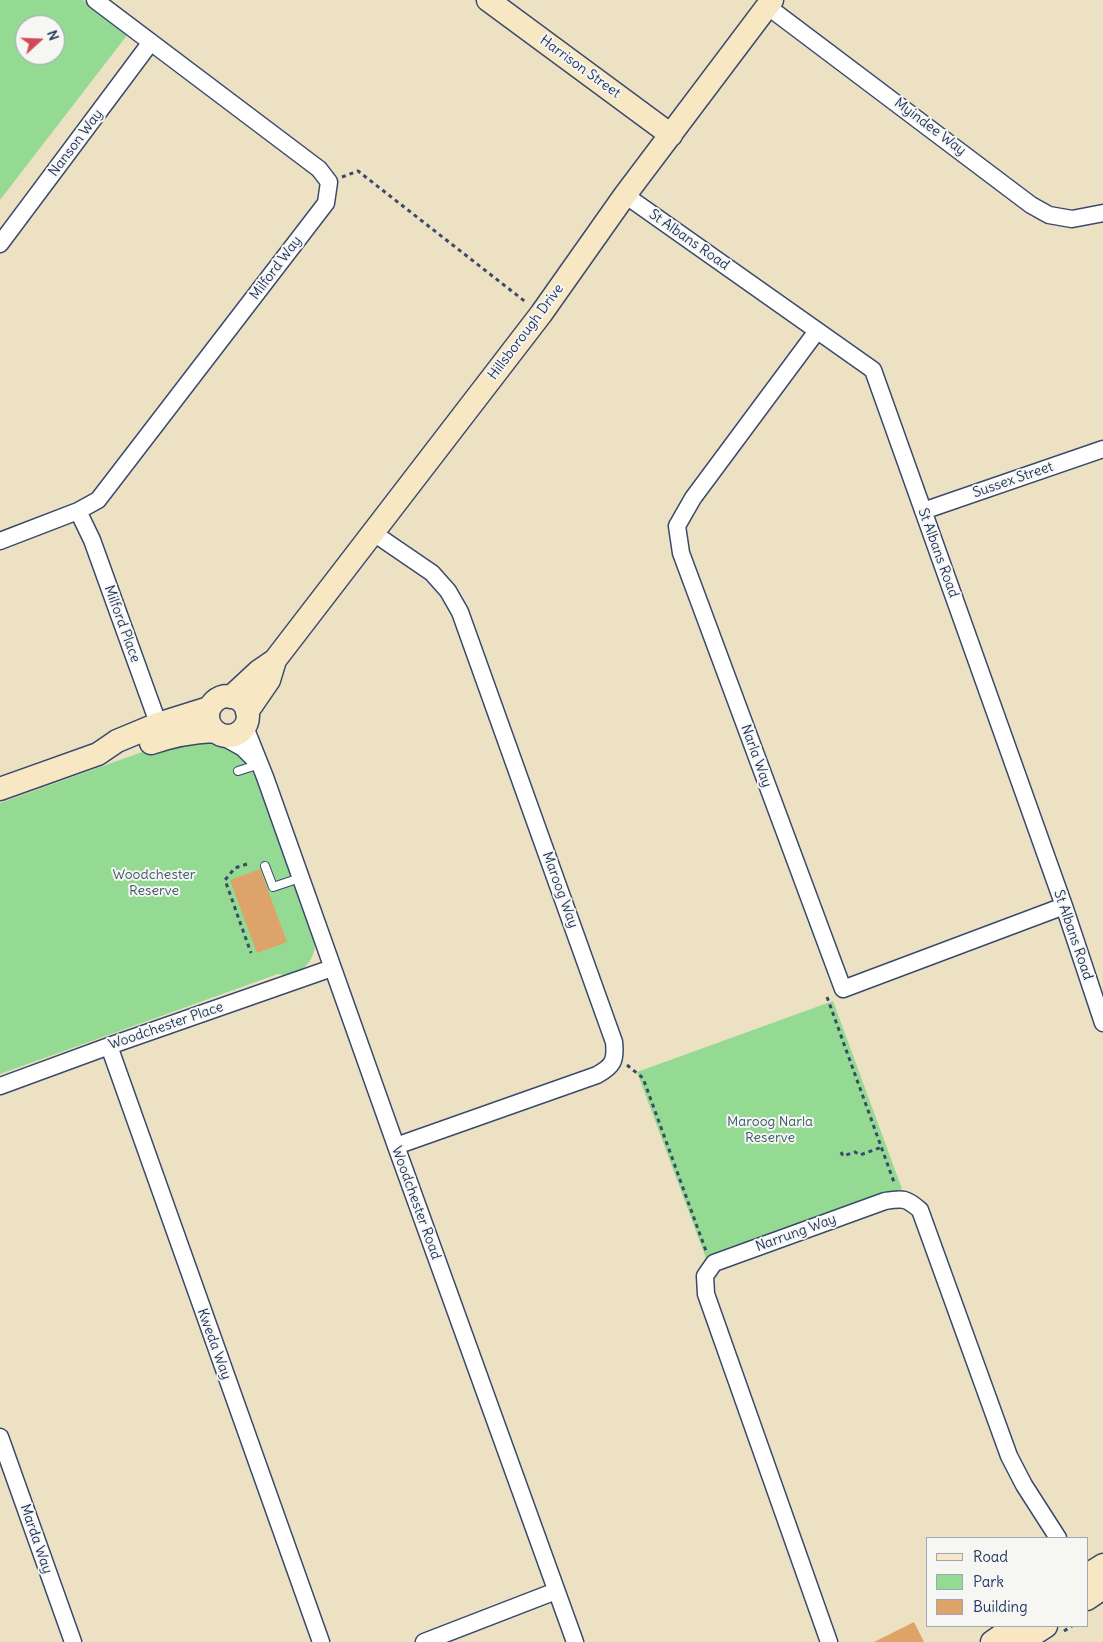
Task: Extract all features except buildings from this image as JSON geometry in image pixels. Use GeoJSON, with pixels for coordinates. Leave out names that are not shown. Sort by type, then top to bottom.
{"type":"FeatureCollection","features":[{"type":"Feature","properties":{"kind":"street"},"geometry":{"type":"LineString","coordinates":[[95,0],[319,170],[329,182]]}},
{"type":"Feature","properties":{"kind":"street","name":"Harrison Street"},"geometry":{"type":"LineString","coordinates":[[488,0],[671,135]]}},
{"type":"Feature","properties":{"kind":"street","name":"Hillsborough Drive"},"geometry":{"type":"LineString","coordinates":[[231,697],[258,671],[275,660],[541,314],[625,195],[770,3]]}},
{"type":"Feature","properties":{"kind":"street","name":"Myindee Way"},"geometry":{"type":"LineString","coordinates":[[770,3],[1037,208],[1049,215],[1072,219],[1103,214]]}},
{"type":"Feature","properties":{"kind":"street","name":"Nanson Way"},"geometry":{"type":"LineString","coordinates":[[0,244],[151,42]]}},
{"type":"Feature","properties":{"kind":"street","name":"Milford Way"},"geometry":{"type":"LineString","coordinates":[[0,541],[78,512],[98,500],[326,203],[329,182]]}},
{"type":"Feature","properties":{"kind":"street","name":"St Albans Road"},"geometry":{"type":"LineString","coordinates":[[625,195],[873,370],[1064,906],[1103,1023]]}},
{"type":"Feature","properties":{"kind":"street","name":"Narla Way"},"geometry":{"type":"LineString","coordinates":[[817,331],[693,498],[677,526],[681,553],[843,989],[1064,906]]}},
{"type":"Feature","properties":{"kind":"street","name":"Sussex Street"},"geometry":{"type":"LineString","coordinates":[[923,511],[1103,449]]}},
{"type":"Feature","properties":{"kind":"street","name":"Milford Place"},"geometry":{"type":"LineString","coordinates":[[78,512],[92,540],[161,731]]}},
{"type":"Feature","properties":{"kind":"street","name":"Maroog Way"},"geometry":{"type":"LineString","coordinates":[[372,532],[432,573],[448,591],[460,612],[614,1042],[615,1055]]}},
{"type":"Feature","properties":{"kind":"street","name":"Hillsborough Drive"},"geometry":{"type":"LineString","coordinates":[[246,719],[269,680],[275,660]]}},
{"type":"Feature","properties":{"kind":"street"},"geometry":{"type":"LineString","coordinates":[[161,731],[217,733],[234,736],[241,732],[246,719],[244,704],[238,699],[222,697],[213,702],[209,708],[208,718],[217,733]]}},
{"type":"Feature","properties":{"kind":"street"},"geometry":{"type":"LineString","coordinates":[[0,789],[98,754],[117,741],[161,731],[209,708]]}},
{"type":"Feature","properties":{"kind":"street","name":"Woodchester Road"},"geometry":{"type":"LineString","coordinates":[[246,719],[332,968],[575,1642]]}},
{"type":"Feature","properties":{"kind":"street","name":"Woodchester Road"},"geometry":{"type":"LineString","coordinates":[[217,733],[243,748],[260,764]]}},
{"type":"Feature","properties":{"kind":"street","name":"Woodchester Place"},"geometry":{"type":"LineString","coordinates":[[0,1086],[332,968]]}},
{"type":"Feature","properties":{"kind":"street","name":"Kweda Way"},"geometry":{"type":"LineString","coordinates":[[109,1046],[321,1642]]}},
{"type":"Feature","properties":{"kind":"street"},"geometry":{"type":"LineString","coordinates":[[396,1146],[597,1075],[610,1067],[615,1055]]}},
{"type":"Feature","properties":{"kind":"street"},"geometry":{"type":"LineString","coordinates":[[900,1198],[910,1201],[920,1210],[1008,1456],[1057,1537]]}},
{"type":"Feature","properties":{"kind":"street","name":"Narrung Way"},"geometry":{"type":"LineString","coordinates":[[711,1266],[885,1201],[900,1198]]}},
{"type":"Feature","properties":{"kind":"street"},"geometry":{"type":"LineString","coordinates":[[711,1266],[705,1276],[706,1294],[829,1642]]}},
{"type":"Feature","properties":{"kind":"street","name":"Marda Way"},"geometry":{"type":"LineString","coordinates":[[0,1437],[73,1642]]}},
{"type":"Feature","properties":{"kind":"street"},"geometry":{"type":"LineString","coordinates":[[1091,1588],[1103,1565]]}},
{"type":"Feature","properties":{"kind":"street"},"geometry":{"type":"LineString","coordinates":[[424,1642],[556,1591]]}},
{"type":"Feature","properties":{"kind":"street"},"geometry":{"type":"LineString","coordinates":[[992,1642],[1014,1627]]}},
{"type":"Feature","properties":{"kind":"street"},"geometry":{"type":"LineString","coordinates":[[1022,1642],[1044,1627]]}},
{"type":"Feature","properties":{"kind":"lane"},"geometry":{"type":"LineString","coordinates":[[238,771],[260,764]]}},
{"type":"Feature","properties":{"kind":"lane"},"geometry":{"type":"LineString","coordinates":[[265,866],[273,887],[300,878]]}},
{"type":"Feature","properties":{"kind":"path"},"geometry":{"type":"LineString","coordinates":[[329,182],[358,172],[541,314]]}},
{"type":"Feature","properties":{"kind":"path"},"geometry":{"type":"LineString","coordinates":[[247,864],[235,868],[225,880],[251,952]]}},
{"type":"Feature","properties":{"kind":"path"},"geometry":{"type":"LineString","coordinates":[[827,997],[900,1198]]}},
{"type":"Feature","properties":{"kind":"path"},"geometry":{"type":"LineString","coordinates":[[615,1055],[643,1078],[711,1266]]}},
{"type":"Feature","properties":{"kind":"path"},"geometry":{"type":"LineString","coordinates":[[841,1152],[843,1156],[855,1152],[860,1155],[882,1147]]}},
{"type":"Feature","properties":{"kind":"green space"},"geometry":{"type":"Polygon","coordinates":[[[0,0],[83,0],[128,34],[0,200],[0,0]]]}},
{"type":"Feature","properties":{"kind":"green space","name":"Woodchester Reserve"},"geometry":{"type":"Polygon","coordinates":[[[204,734],[244,755],[261,788],[315,944],[312,958],[298,972],[285,975],[278,974],[0,1074],[0,803],[184,737],[204,734]]]}},
{"type":"Feature","properties":{"kind":"green space","name":"Maroog Narla Reserve"},"geometry":{"type":"Polygon","coordinates":[[[833,1001],[902,1189],[707,1261],[637,1072],[833,1001]]]}}]}
